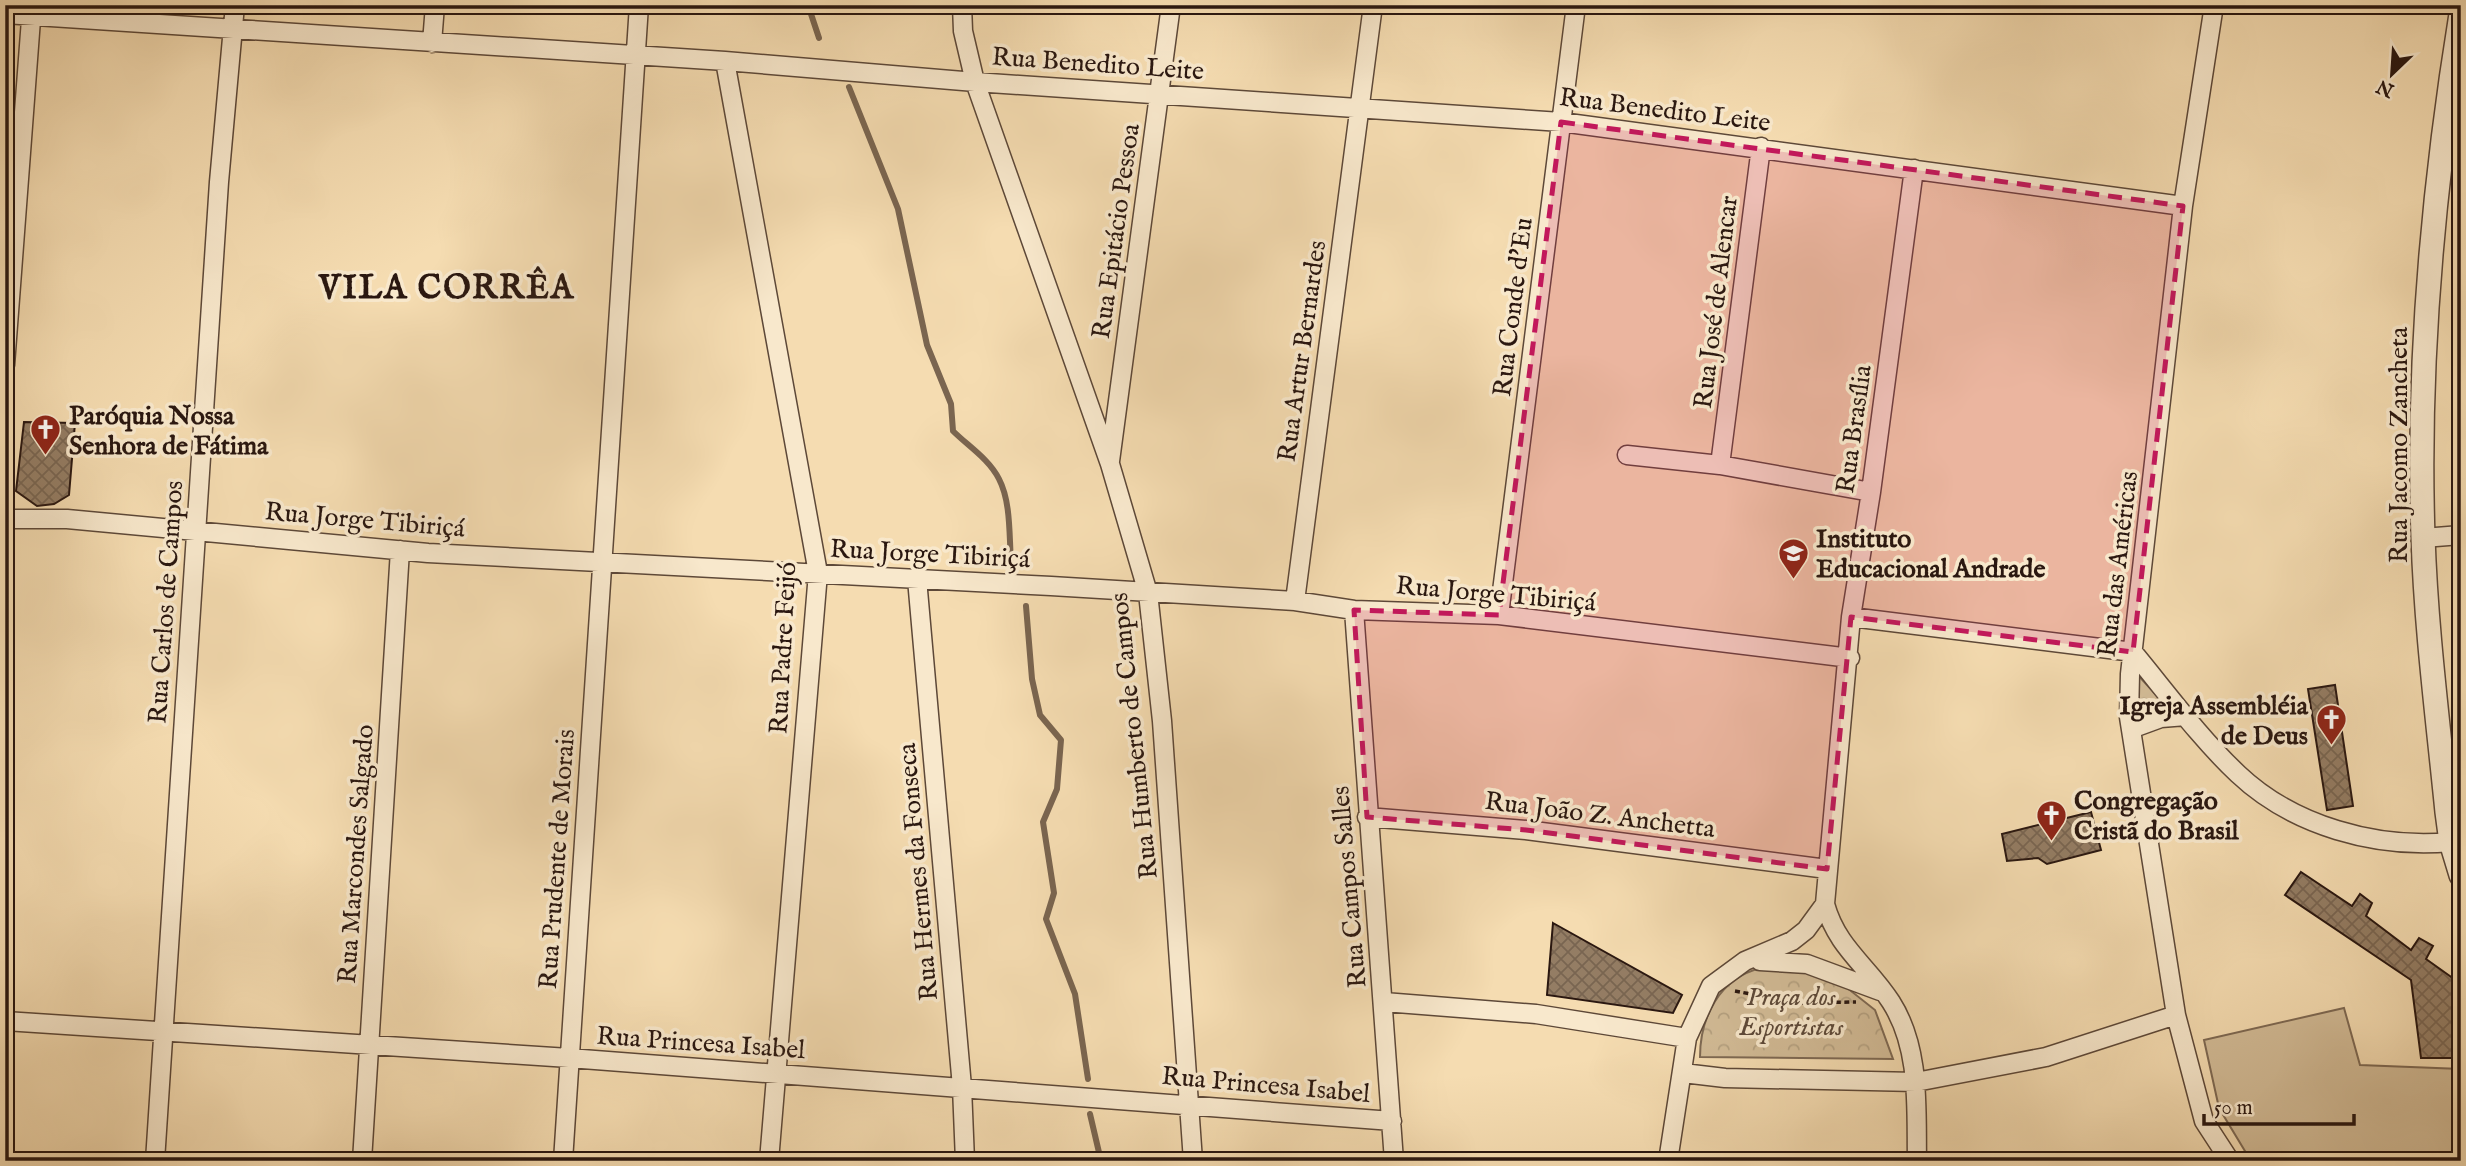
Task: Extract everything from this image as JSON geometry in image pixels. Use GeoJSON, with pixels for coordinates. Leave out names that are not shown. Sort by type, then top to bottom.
{"type":"FeatureCollection","features":[{"type":"Feature","properties":{"kind":"street","name":"Rua Carlos de Campos"},"geometry":{"type":"LineString","coordinates":[[155,1161],[219,182],[235,5]]}},
{"type":"Feature","properties":{"kind":"street"},"geometry":{"type":"LineString","coordinates":[[432,43],[435,5]]}},
{"type":"Feature","properties":{"kind":"street","name":"Rua Prudente de Morais"},"geometry":{"type":"LineString","coordinates":[[563,1161],[639,5]]}},
{"type":"Feature","properties":{"kind":"street","name":"Rua Humberto de Campos"},"geometry":{"type":"LineString","coordinates":[[962,5],[963,32],[975,82],[1110,464],[1148,593],[1157,656],[1194,1161]]}},
{"type":"Feature","properties":{"kind":"street","name":"Rua Epitácio Pessoa"},"geometry":{"type":"LineString","coordinates":[[1110,464],[1171,5]]}},
{"type":"Feature","properties":{"kind":"street","name":"Rua Artur Bernardes"},"geometry":{"type":"LineString","coordinates":[[1295,601],[1373,5]]}},
{"type":"Feature","properties":{"kind":"street","name":"Rua Conde d'Eu"},"geometry":{"type":"LineString","coordinates":[[1499,615],[1576,5]]}},
{"type":"Feature","properties":{"kind":"street","name":"Rua das Américas"},"geometry":{"type":"LineString","coordinates":[[2214,5],[2183,206],[2133,652],[2131,730],[2176,1015],[2204,1121],[2230,1161]]}},
{"type":"Feature","properties":{"kind":"street","name":"Rua Benedito Leite"},"geometry":{"type":"LineString","coordinates":[[5,14],[32,10],[234,30],[725,61],[975,82],[1561,122],[1762,146],[2183,206]]}},
{"type":"Feature","properties":{"kind":"street"},"geometry":{"type":"LineString","coordinates":[[5,365],[32,10]]}},
{"type":"Feature","properties":{"kind":"street","name":"Rua Jacomo Zancheta"},"geometry":{"type":"LineString","coordinates":[[2461,14],[2433,224],[2423,359],[2423,538],[2461,875]]}},
{"type":"Feature","properties":{"kind":"street","name":"Rua Padre Feijó"},"geometry":{"type":"LineString","coordinates":[[725,61],[818,573],[774,1074],[769,1161]]}},
{"type":"Feature","properties":{"kind":"street","name":"Rua José de Alencar"},"geometry":{"type":"LineString","coordinates":[[1720,465],[1762,146]]}},
{"type":"Feature","properties":{"kind":"street","name":"Rua Brasília"},"geometry":{"type":"LineString","coordinates":[[1825,904],[1850,658],[1851,617],[1871,492],[1914,169]]}},
{"type":"Feature","properties":{"kind":"street"},"geometry":{"type":"LineString","coordinates":[[1627,455],[1720,465],[1871,492]]}},
{"type":"Feature","properties":{"kind":"street","name":"Rua Jorge Tibiriçá"},"geometry":{"type":"LineString","coordinates":[[5,519],[67,519],[400,550],[1295,601],[1354,610],[1499,615],[1850,658]]}},
{"type":"Feature","properties":{"kind":"street"},"geometry":{"type":"LineString","coordinates":[[2423,538],[2461,535]]}},
{"type":"Feature","properties":{"kind":"street","name":"Rua Marcondes Salgado"},"geometry":{"type":"LineString","coordinates":[[362,1161],[400,550]]}},
{"type":"Feature","properties":{"kind":"street","name":"Rua Hermes da Fonseca"},"geometry":{"type":"LineString","coordinates":[[917,579],[962,1087],[965,1161]]}},
{"type":"Feature","properties":{"kind":"street","name":"Rua Campos Salles"},"geometry":{"type":"LineString","coordinates":[[1354,610],[1394,1161]]}},
{"type":"Feature","properties":{"kind":"street"},"geometry":{"type":"LineString","coordinates":[[1851,617],[2133,652],[2239,775],[2289,810],[2318,824],[2349,834],[2408,844],[2456,840]]}},
{"type":"Feature","properties":{"kind":"street"},"geometry":{"type":"LineString","coordinates":[[2131,730],[2161,718],[2186,716]]}},
{"type":"Feature","properties":{"kind":"street","name":"Rua João Z. Anchetta"},"geometry":{"type":"LineString","coordinates":[[1367,817],[1526,830],[1827,869]]}},
{"type":"Feature","properties":{"kind":"street"},"geometry":{"type":"LineString","coordinates":[[1668,1161],[1687,1038],[1711,986],[1745,961],[1792,941],[1806,930],[1825,904]]}},
{"type":"Feature","properties":{"kind":"street"},"geometry":{"type":"LineString","coordinates":[[1825,904],[1838,939],[1887,996],[1906,1033],[1916,1082],[1917,1161]]}},
{"type":"Feature","properties":{"kind":"street"},"geometry":{"type":"LineString","coordinates":[[1745,961],[1807,964],[1887,996]]}},
{"type":"Feature","properties":{"kind":"street"},"geometry":{"type":"LineString","coordinates":[[1384,1002],[1536,1014],[1687,1038]]}},
{"type":"Feature","properties":{"kind":"street"},"geometry":{"type":"LineString","coordinates":[[1683,1073],[1725,1078],[1916,1082],[2046,1057],[2176,1015]]}},
{"type":"Feature","properties":{"kind":"street","name":"Rua Princesa Isabel"},"geometry":{"type":"LineString","coordinates":[[5,1021],[569,1058],[1190,1103],[1392,1121]]}},
{"type":"Feature","properties":{"kind":"path"},"geometry":{"type":"LineString","coordinates":[[1711,986],[1797,1003],[1844,1004],[1887,996]]}},
{"type":"Feature","properties":{"kind":"highlighted area"},"geometry":{"type":"Polygon","coordinates":[[[1561,122],[2183,206],[2133,652],[1851,617],[1827,869],[1526,830],[1367,817],[1354,610],[1499,615],[1561,122]]]}},
{"type":"Feature","properties":{"kind":"green space"},"geometry":{"type":"Polygon","coordinates":[[[2136,673],[2171,711],[2138,720],[2136,673]]]}},
{"type":"Feature","properties":{"kind":"green space","name":"Praça dos Esportistas"},"geometry":{"type":"Polygon","coordinates":[[[1799,966],[1846,987],[1875,1010],[1893,1059],[1700,1057],[1708,1014],[1723,990],[1746,973],[1761,968],[1799,966]]]}},
{"type":"Feature","properties":{"kind":"green space"},"geometry":{"type":"Polygon","coordinates":[[[2344,1008],[2360,1065],[2461,1069],[2461,1161],[2251,1161],[2219,1108],[2204,1040],[2344,1008]]]}},
{"type":"Feature","properties":{"kind":"building","name":"Paróquia Nossa Senhora de Fátima"},"geometry":{"type":"Polygon","coordinates":[[[24,422],[75,423],[69,495],[54,504],[37,506],[16,491],[24,422]]]}},
{"type":"Feature","properties":{"kind":"building","name":"Igreja Assembléia de Deus"},"geometry":{"type":"Polygon","coordinates":[[[2335,685],[2353,806],[2327,810],[2308,689],[2335,685]]]}},
{"type":"Feature","properties":{"kind":"building","name":"Congregação Cristã do Brasil"},"geometry":{"type":"Polygon","coordinates":[[[2091,812],[2101,850],[2047,864],[2038,858],[2007,861],[2002,834],[2091,812]]]}},
{"type":"Feature","properties":{"kind":"building"},"geometry":{"type":"Polygon","coordinates":[[[2301,872],[2352,906],[2360,894],[2372,903],[2366,916],[2411,950],[2419,938],[2433,946],[2426,959],[2461,984],[2461,1058],[2421,1058],[2411,980],[2285,895],[2301,872]]]}},
{"type":"Feature","properties":{"kind":"building"},"geometry":{"type":"Polygon","coordinates":[[[1553,923],[1682,995],[1673,1013],[1547,995],[1553,923]]]}},
{"type":"Feature","properties":{"kind":"waterway"},"geometry":{"type":"LineString","coordinates":[[808,5],[819,38]]}},
{"type":"Feature","properties":{"kind":"waterway"},"geometry":{"type":"LineString","coordinates":[[849,87],[898,209],[927,345],[951,404],[953,431],[990,465],[1003,488],[1009,519],[1011,561]]}},
{"type":"Feature","properties":{"kind":"waterway"},"geometry":{"type":"LineString","coordinates":[[1026,606],[1032,679],[1040,715],[1061,740],[1057,789],[1043,822],[1054,893],[1046,919],[1075,994],[1088,1079]]}},
{"type":"Feature","properties":{"kind":"waterway"},"geometry":{"type":"LineString","coordinates":[[1090,1114],[1101,1161]]}},
{"type":"Feature","properties":{"kind":"place","name":"Paróquia Nossa Senhora de Fátima"},"geometry":{"type":"Point","coordinates":[46,457]}},
{"type":"Feature","properties":{"kind":"place","name":"Instituto Educacional Andrade"},"geometry":{"type":"Point","coordinates":[1793,580]}},
{"type":"Feature","properties":{"kind":"place","name":"Igreja Assembléia de Deus"},"geometry":{"type":"Point","coordinates":[2331,747]}},
{"type":"Feature","properties":{"kind":"place","name":"Congregação Cristã do Brasil"},"geometry":{"type":"Point","coordinates":[2051,842]}},
{"type":"Feature","properties":{"kind":"district","name":"VILA CORRÊA"},"geometry":{"type":"Point","coordinates":[447,286]}}]}
